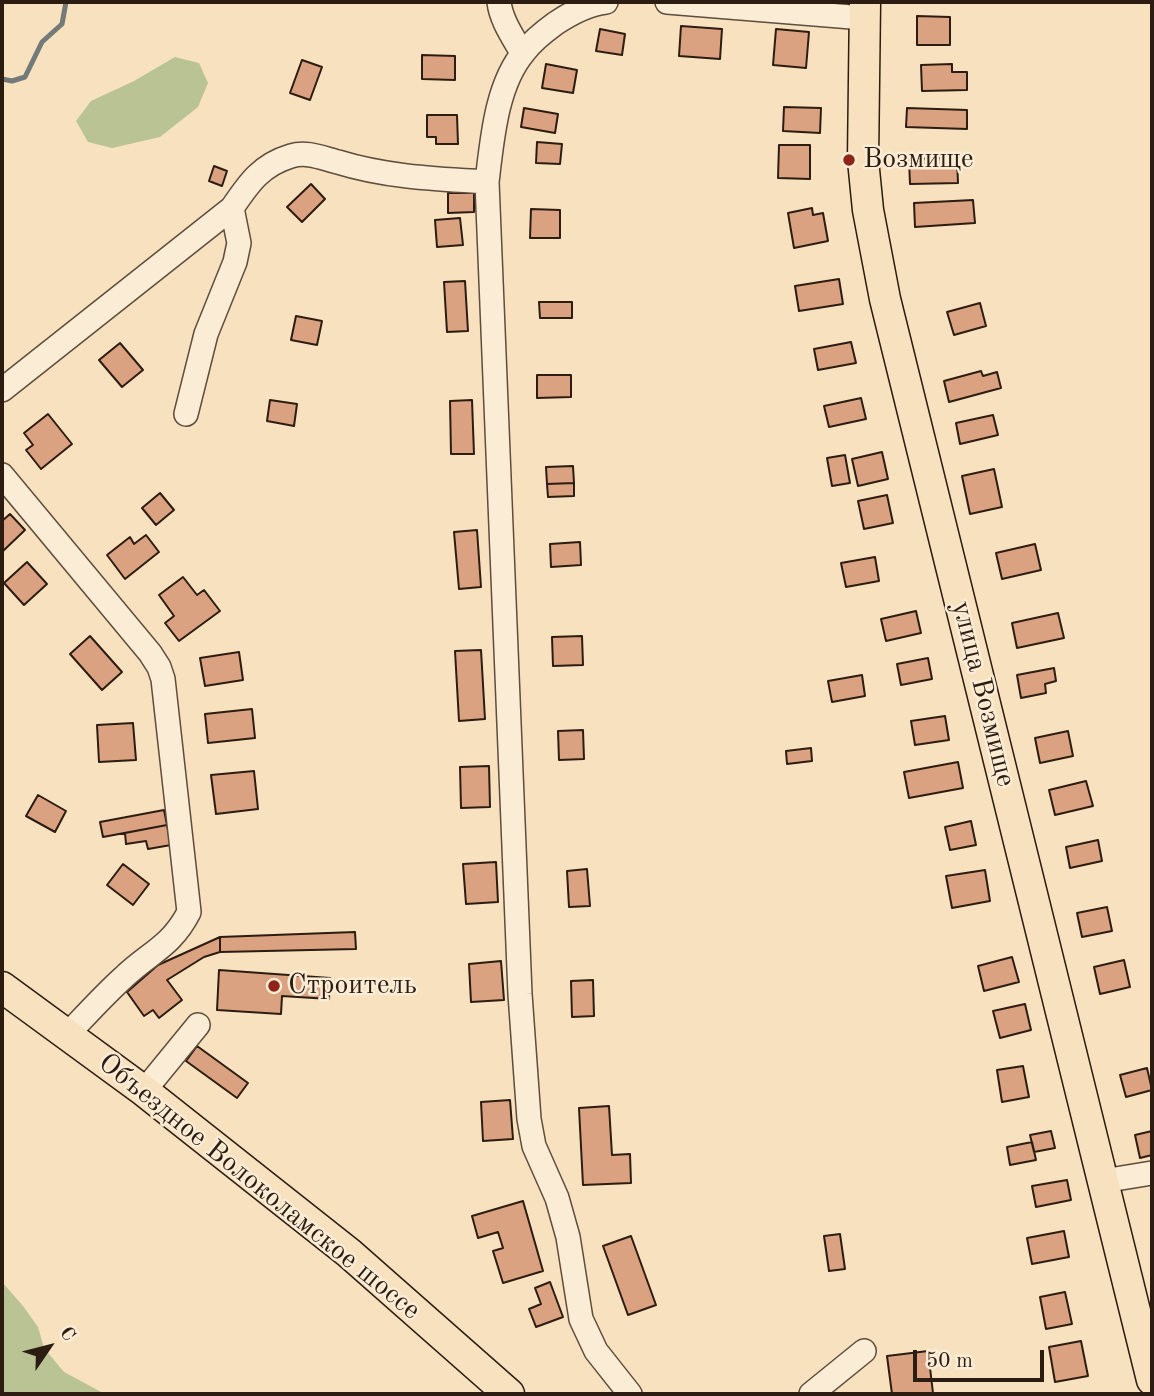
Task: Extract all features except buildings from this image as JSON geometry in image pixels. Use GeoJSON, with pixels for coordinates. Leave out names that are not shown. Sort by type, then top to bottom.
{"type":"FeatureCollection","features":[{"type":"Feature","properties":{"kind":"main road","name":"улица Возмище"},"geometry":{"type":"LineString","coordinates":[[864,10],[863,160],[868,209],[886,299],[1152,1380]]}},
{"type":"Feature","properties":{"kind":"main road","name":"Объездное Волоколамское шоссе"},"geometry":{"type":"LineString","coordinates":[[2,987],[144,1091],[349,1253],[509,1394]]}},
{"type":"Feature","properties":{"kind":"street"},"geometry":{"type":"LineString","coordinates":[[499,2],[508,28],[522,53]]}},
{"type":"Feature","properties":{"kind":"street"},"geometry":{"type":"LineString","coordinates":[[606,2],[567,15],[541,34],[522,53],[502,95],[491,146],[487,182],[520,994],[529,1119],[534,1146],[557,1198],[568,1237],[581,1319],[596,1351],[630,1394]]}},
{"type":"Feature","properties":{"kind":"street"},"geometry":{"type":"LineString","coordinates":[[667,2],[864,10]]}},
{"type":"Feature","properties":{"kind":"street"},"geometry":{"type":"LineString","coordinates":[[2,390],[232,208],[253,178],[270,165],[293,155],[310,154],[363,170],[419,178],[487,182]]}},
{"type":"Feature","properties":{"kind":"street"},"geometry":{"type":"LineString","coordinates":[[186,414],[206,334],[236,262],[239,243],[232,208]]}},
{"type":"Feature","properties":{"kind":"street"},"geometry":{"type":"LineString","coordinates":[[2,475],[150,653],[163,679],[189,912],[181,928],[165,945],[126,975],[67,1035]]}},
{"type":"Feature","properties":{"kind":"street"},"geometry":{"type":"LineString","coordinates":[[144,1091],[198,1025]]}},
{"type":"Feature","properties":{"kind":"street"},"geometry":{"type":"LineString","coordinates":[[1103,1181],[1152,1173]]}},
{"type":"Feature","properties":{"kind":"street"},"geometry":{"type":"LineString","coordinates":[[811,1394],[864,1351]]}},
{"type":"Feature","properties":{"kind":"green space"},"geometry":{"type":"Polygon","coordinates":[[[175,57],[199,63],[208,83],[198,107],[160,137],[112,148],[88,142],[76,121],[91,101],[134,81],[175,57]]]}},
{"type":"Feature","properties":{"kind":"green space"},"geometry":{"type":"Polygon","coordinates":[[[2,1282],[38,1327],[44,1348],[64,1372],[105,1394],[2,1394],[2,1282]]]}},
{"type":"Feature","properties":{"kind":"waterway"},"geometry":{"type":"LineString","coordinates":[[2,79],[12,81],[25,77],[42,42],[62,24],[66,2]]}},
{"type":"Feature","properties":{"kind":"place","name":"Возмище"},"geometry":{"type":"Point","coordinates":[849,160]}},
{"type":"Feature","properties":{"kind":"place","name":"Строитель"},"geometry":{"type":"Point","coordinates":[274,986]}}]}
